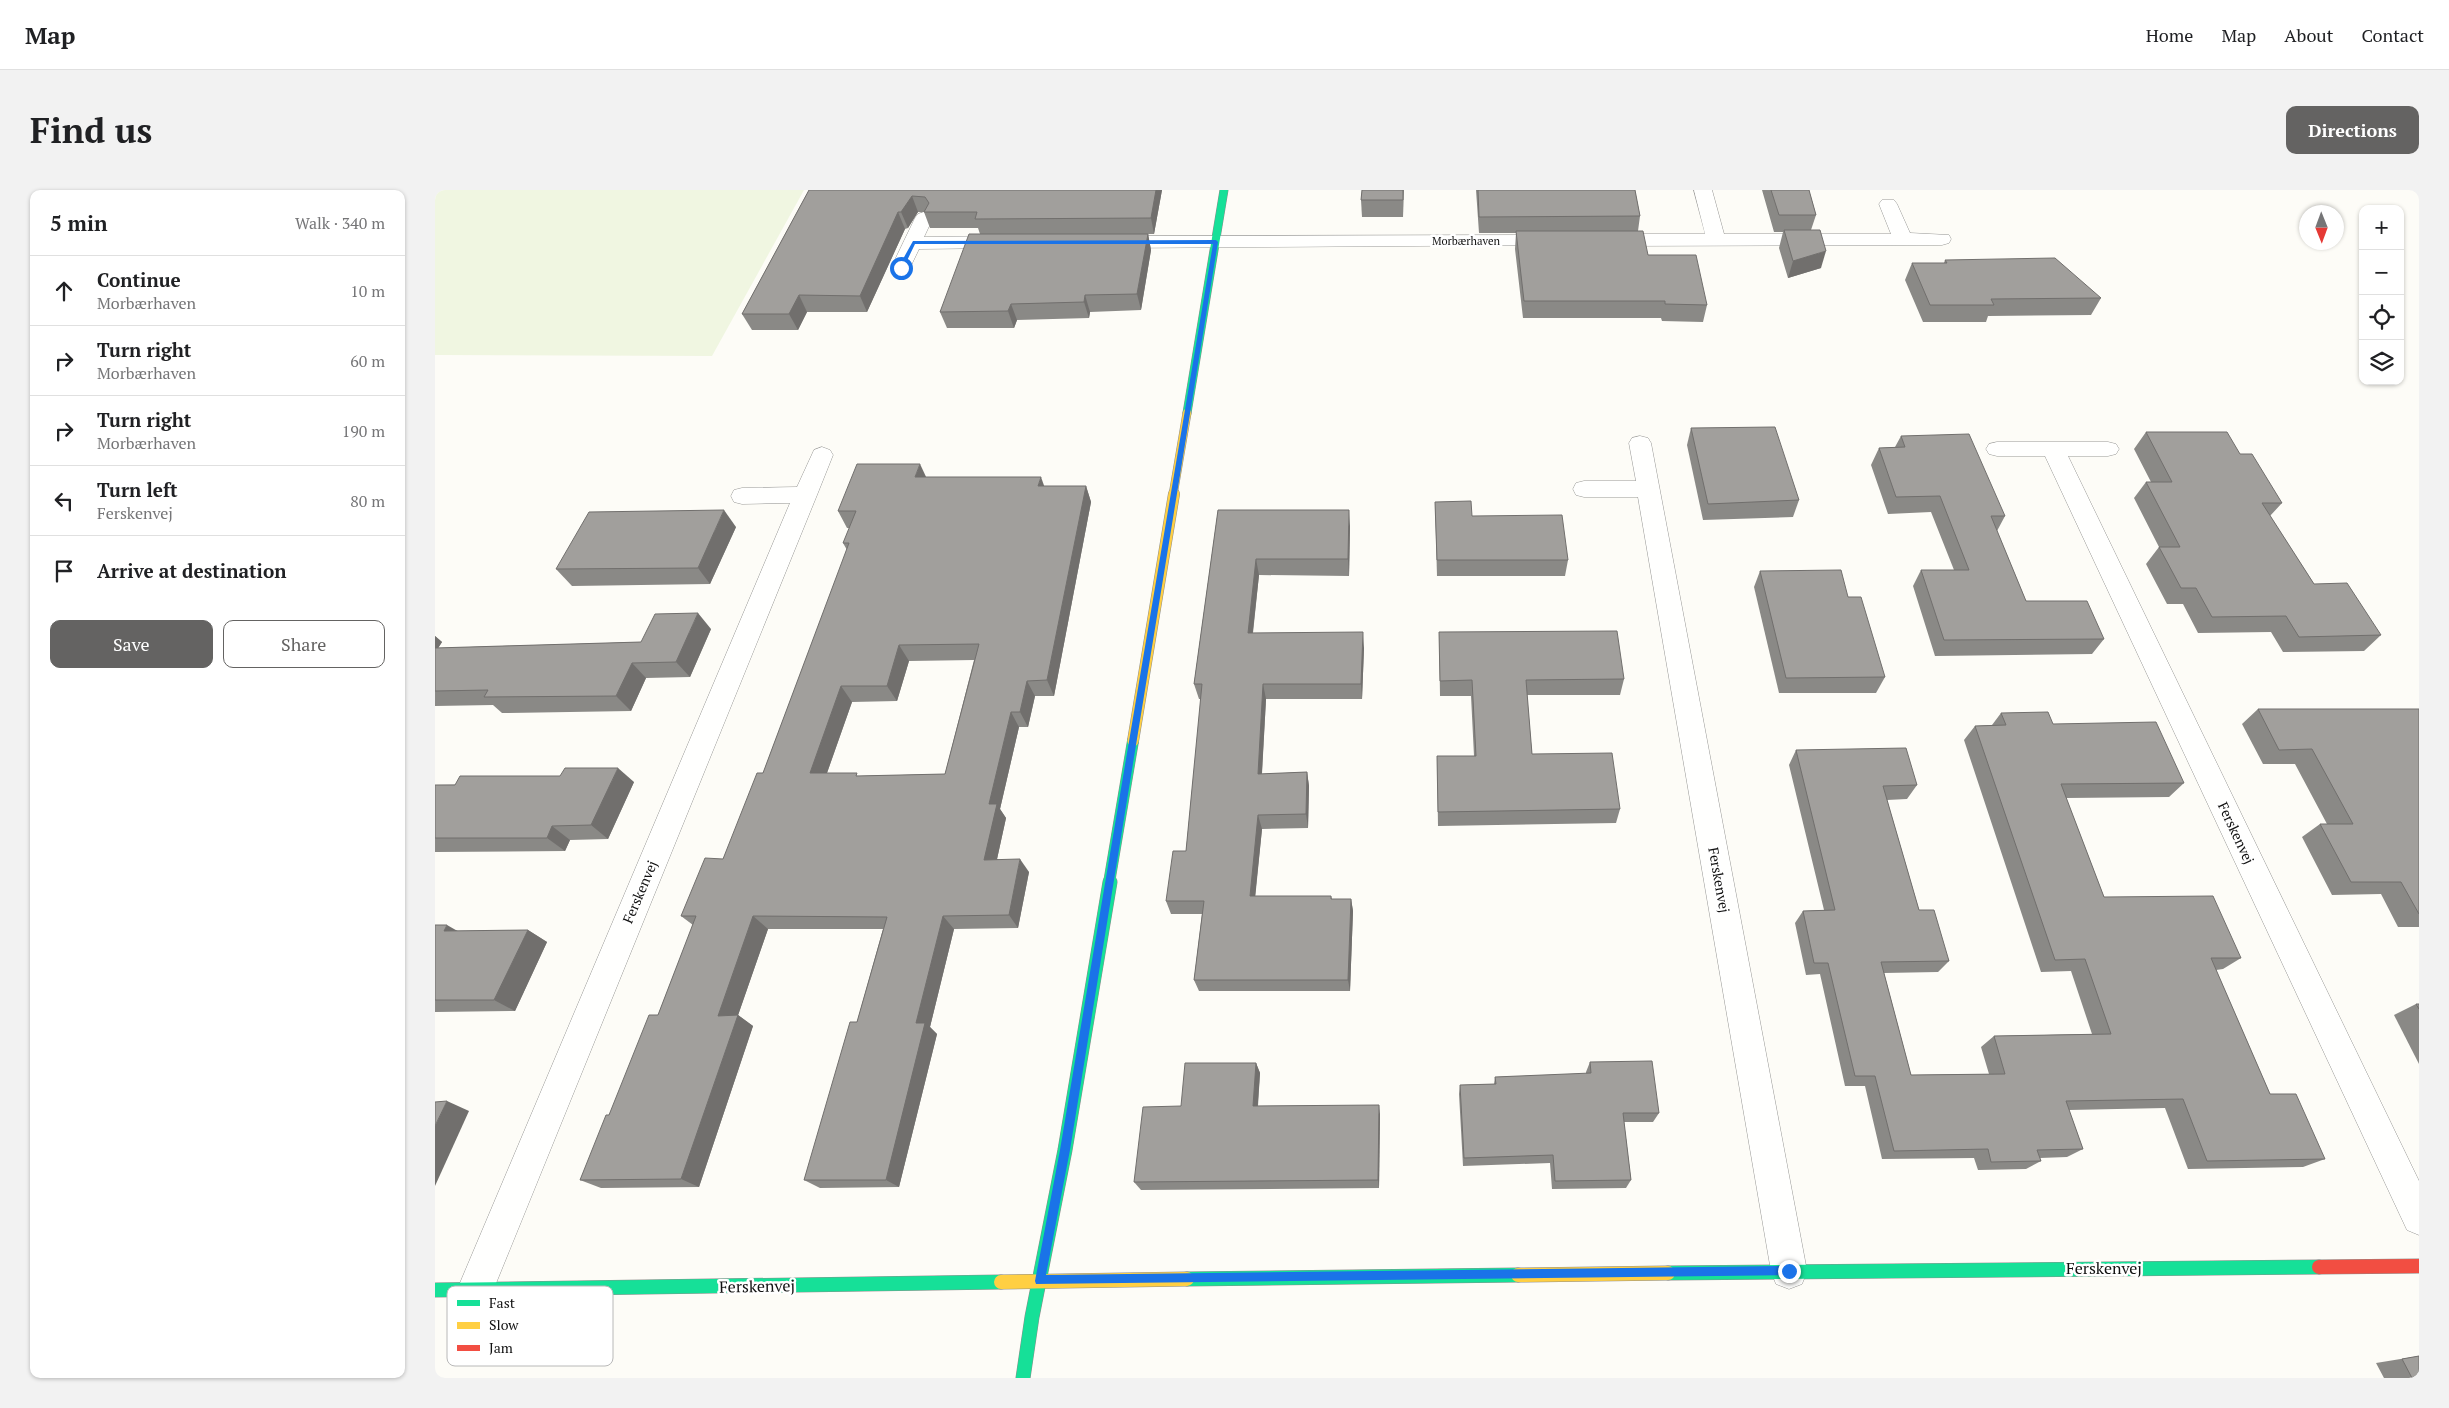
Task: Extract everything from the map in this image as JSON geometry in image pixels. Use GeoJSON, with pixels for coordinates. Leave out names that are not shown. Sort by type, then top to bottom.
{"type":"FeatureCollection","features":[{"type":"Feature","properties":{"kind":"street"},"geometry":{"type":"LineString","coordinates":[[1023,1378],[1031,1317],[1040,1281],[1065,1150],[1225,190]]}},
{"type":"Feature","properties":{"kind":"street"},"geometry":{"type":"LineString","coordinates":[[1703,190],[1716,240]]}},
{"type":"Feature","properties":{"kind":"street"},"geometry":{"type":"LineString","coordinates":[[1888,204],[1903,239]]}},
{"type":"Feature","properties":{"kind":"street"},"geometry":{"type":"LineString","coordinates":[[901,268],[924,218]]}},
{"type":"Feature","properties":{"kind":"street"},"geometry":{"type":"LineString","coordinates":[[1589,240],[1942,239]]}},
{"type":"Feature","properties":{"kind":"street","name":"Morbærhaven"},"geometry":{"type":"LineString","coordinates":[[1099,242],[1569,240]]}},
{"type":"Feature","properties":{"kind":"street"},"geometry":{"type":"LineString","coordinates":[[913,243],[1020,242]]}},
{"type":"Feature","properties":{"kind":"street","name":"Ferskenvej"},"geometry":{"type":"LineString","coordinates":[[1640,443],[1789,1271]]}},
{"type":"Feature","properties":{"kind":"street"},"geometry":{"type":"LineString","coordinates":[[1997,449],[2108,449]]}},
{"type":"Feature","properties":{"kind":"street","name":"Ferskenvej"},"geometry":{"type":"LineString","coordinates":[[2053,449],[2419,1218]]}},
{"type":"Feature","properties":{"kind":"street","name":"Ferskenvej"},"geometry":{"type":"LineString","coordinates":[[477,1286],[822,455]]}},
{"type":"Feature","properties":{"kind":"street"},"geometry":{"type":"LineString","coordinates":[[1584,489],[1648,489]]}},
{"type":"Feature","properties":{"kind":"street"},"geometry":{"type":"LineString","coordinates":[[742,496],[806,495]]}},
{"type":"Feature","properties":{"kind":"street","name":"Ferskenvej"},"geometry":{"type":"LineString","coordinates":[[613,1288],[1789,1271],[2419,1266]]}},
{"type":"Feature","properties":{"kind":"green space"},"geometry":{"type":"Polygon","coordinates":[[[435,190],[804,190],[712,356],[435,355],[435,190]]]}},
{"type":"Feature","properties":{"kind":"building"},"geometry":{"type":"Polygon","coordinates":[[[809,190],[1156,190],[1151,218],[975,219],[977,212],[924,212],[929,203],[925,197],[912,196],[901,212],[898,212],[860,296],[799,295],[789,314],[742,314],[809,190]]]}},
{"type":"Feature","properties":{"kind":"building"},"geometry":{"type":"Polygon","coordinates":[[[1362,190],[1403,190],[1403,200],[1361,200],[1362,190]]]}},
{"type":"Feature","properties":{"kind":"building"},"geometry":{"type":"Polygon","coordinates":[[[1478,190],[1635,190],[1640,216],[1479,217],[1478,190]]]}},
{"type":"Feature","properties":{"kind":"building"},"geometry":{"type":"Polygon","coordinates":[[[1771,190],[1809,190],[1816,215],[1779,215],[1771,190]]]}},
{"type":"Feature","properties":{"kind":"building"},"geometry":{"type":"Polygon","coordinates":[[[1784,230],[1820,230],[1826,251],[1793,261],[1784,230]]]}},
{"type":"Feature","properties":{"kind":"building"},"geometry":{"type":"Polygon","coordinates":[[[1516,231],[1643,231],[1648,255],[1696,255],[1707,305],[1665,304],[1665,301],[1524,301],[1516,231]]]}},
{"type":"Feature","properties":{"kind":"building"},"geometry":{"type":"Polygon","coordinates":[[[969,234],[1148,234],[1137,294],[1085,295],[1084,302],[1011,304],[1008,311],[940,312],[969,234]]]}},
{"type":"Feature","properties":{"kind":"building"},"geometry":{"type":"Polygon","coordinates":[[[2055,258],[2101,298],[1991,299],[1994,305],[1930,305],[1912,263],[1947,263],[1945,260],[2055,258]]]}},
{"type":"Feature","properties":{"kind":"building"},"geometry":{"type":"Polygon","coordinates":[[[1775,427],[1799,500],[1708,504],[1691,428],[1775,427]]]}},
{"type":"Feature","properties":{"kind":"building"},"geometry":{"type":"Polygon","coordinates":[[[2146,432],[2227,432],[2240,454],[2252,454],[2282,503],[2262,503],[2314,584],[2347,583],[2381,635],[2299,637],[2286,616],[2212,617],[2196,588],[2181,588],[2159,547],[2180,547],[2146,482],[2172,482],[2146,432]]]}},
{"type":"Feature","properties":{"kind":"building"},"geometry":{"type":"Polygon","coordinates":[[[1969,434],[2005,516],[1991,516],[2026,601],[2087,601],[2104,639],[1944,640],[1921,570],[1969,570],[1940,496],[1896,497],[1879,448],[1905,447],[1901,436],[1969,434]]]}},
{"type":"Feature","properties":{"kind":"building"},"geometry":{"type":"Polygon","coordinates":[[[857,464],[920,464],[915,477],[1041,477],[1038,486],[1086,486],[1047,680],[1027,681],[1020,712],[1011,712],[989,804],[997,804],[984,860],[1020,859],[1009,915],[943,916],[916,1023],[925,1023],[886,1180],[804,1180],[850,1022],[857,1022],[887,917],[753,916],[718,1016],[738,1015],[681,1179],[580,1180],[606,1115],[609,1115],[649,1015],[658,1015],[696,916],[681,916],[705,858],[723,859],[757,773],[763,773],[849,543],[843,543],[856,511],[838,511],[857,464]],[[979,644],[899,645],[887,686],[841,686],[810,773],[857,773],[856,776],[945,774],[979,644]]]}},
{"type":"Feature","properties":{"kind":"building"},"geometry":{"type":"Polygon","coordinates":[[[1471,501],[1472,516],[1562,515],[1568,560],[1437,560],[1435,502],[1471,501]]]}},
{"type":"Feature","properties":{"kind":"building"},"geometry":{"type":"Polygon","coordinates":[[[724,510],[698,568],[556,569],[589,512],[724,510]]]}},
{"type":"Feature","properties":{"kind":"building"},"geometry":{"type":"Polygon","coordinates":[[[1218,510],[1349,510],[1348,559],[1256,559],[1248,633],[1363,632],[1361,684],[1263,684],[1258,774],[1307,772],[1306,814],[1258,815],[1250,896],[1331,896],[1331,899],[1351,899],[1348,980],[1194,980],[1204,901],[1166,901],[1173,851],[1186,851],[1202,684],[1194,684],[1218,510]]]}},
{"type":"Feature","properties":{"kind":"building"},"geometry":{"type":"Polygon","coordinates":[[[1841,570],[1848,597],[1861,597],[1885,677],[1786,678],[1760,571],[1841,570]]]}},
{"type":"Feature","properties":{"kind":"building"},"geometry":{"type":"Polygon","coordinates":[[[698,613],[676,662],[632,663],[616,696],[484,697],[488,690],[435,691],[435,648],[641,642],[655,614],[698,613]]]}},
{"type":"Feature","properties":{"kind":"building"},"geometry":{"type":"Polygon","coordinates":[[[1617,631],[1624,679],[1526,680],[1532,754],[1612,753],[1620,809],[1438,812],[1437,756],[1476,756],[1472,680],[1440,681],[1439,632],[1617,631]]]}},
{"type":"Feature","properties":{"kind":"building"},"geometry":{"type":"Polygon","coordinates":[[[2258,709],[2419,709],[2419,914],[2401,882],[2351,882],[2320,824],[2353,824],[2312,749],[2279,750],[2258,709]]]}},
{"type":"Feature","properties":{"kind":"building"},"geometry":{"type":"Polygon","coordinates":[[[2048,712],[2053,724],[2156,722],[2184,783],[2061,784],[2104,897],[2213,896],[2241,958],[2211,958],[2270,1094],[2296,1094],[2325,1159],[2207,1161],[2183,1099],[2066,1101],[2083,1149],[2037,1150],[2041,1161],[1991,1162],[1988,1149],[1894,1151],[1875,1076],[1855,1076],[1828,963],[1814,963],[1803,911],[1835,910],[1796,750],[1906,748],[1917,785],[1883,786],[1919,910],[1934,910],[1949,961],[1881,962],[1911,1075],[2005,1074],[1994,1036],[2111,1034],[2085,959],[2055,960],[1975,726],[2006,725],[2001,713],[2048,712]]]}},
{"type":"Feature","properties":{"kind":"building"},"geometry":{"type":"Polygon","coordinates":[[[565,768],[618,768],[591,825],[552,826],[547,838],[435,838],[435,785],[455,785],[460,776],[560,776],[565,768]]]}},
{"type":"Feature","properties":{"kind":"building"},"geometry":{"type":"Polygon","coordinates":[[[435,925],[447,925],[444,931],[528,930],[494,1000],[435,1000],[435,925]]]}},
{"type":"Feature","properties":{"kind":"building"},"geometry":{"type":"Polygon","coordinates":[[[1652,1061],[1659,1113],[1623,1113],[1631,1180],[1555,1181],[1553,1155],[1464,1158],[1460,1085],[1496,1084],[1495,1077],[1591,1073],[1590,1062],[1652,1061]]]}},
{"type":"Feature","properties":{"kind":"building"},"geometry":{"type":"Polygon","coordinates":[[[1185,1063],[1256,1063],[1253,1106],[1379,1105],[1378,1180],[1134,1182],[1143,1107],[1181,1106],[1185,1063]]]}},
{"type":"Feature","properties":{"kind":"building"},"geometry":{"type":"Polygon","coordinates":[[[447,1101],[435,1126],[435,1102],[447,1101]]]}},
{"type":"Feature","properties":{"kind":"building"},"geometry":{"type":"Polygon","coordinates":[[[2419,1356],[2419,1378],[2412,1378],[2402,1359],[2419,1356]]]}},
{"type":"Feature","properties":{"kind":"traffic: fast"},"geometry":{"type":"LineString","coordinates":[[1187,413],[1224,190]]}},
{"type":"Feature","properties":{"kind":"traffic: fast"},"geometry":{"type":"LineString","coordinates":[[1023,1378],[1032,1317],[1065,1150],[1133,741]]}},
{"type":"Feature","properties":{"kind":"traffic: fast"},"geometry":{"type":"LineString","coordinates":[[1668,1273],[2319,1267]]}},
{"type":"Feature","properties":{"kind":"traffic: fast"},"geometry":{"type":"LineString","coordinates":[[1187,1279],[1518,1275]]}},
{"type":"Feature","properties":{"kind":"traffic: fast"},"geometry":{"type":"LineString","coordinates":[[613,1287],[1001,1282]]}},
{"type":"Feature","properties":{"kind":"traffic: fast"},"geometry":{"type":"LineString","coordinates":[[435,1290],[447,1290]]}},
{"type":"Feature","properties":{"kind":"traffic: slow"},"geometry":{"type":"LineString","coordinates":[[1133,741],[1187,413]]}},
{"type":"Feature","properties":{"kind":"traffic: slow"},"geometry":{"type":"LineString","coordinates":[[1518,1275],[1668,1273]]}},
{"type":"Feature","properties":{"kind":"traffic: slow"},"geometry":{"type":"LineString","coordinates":[[1001,1282],[1187,1279]]}},
{"type":"Feature","properties":{"kind":"traffic: jam"},"geometry":{"type":"LineString","coordinates":[[2319,1267],[2419,1266]]}},
{"type":"Feature","properties":{"kind":"route"},"geometry":{"type":"LineString","coordinates":[[901,268],[913,243],[1216,242],[1065,1150],[1040,1281],[1789,1271]]}}]}
